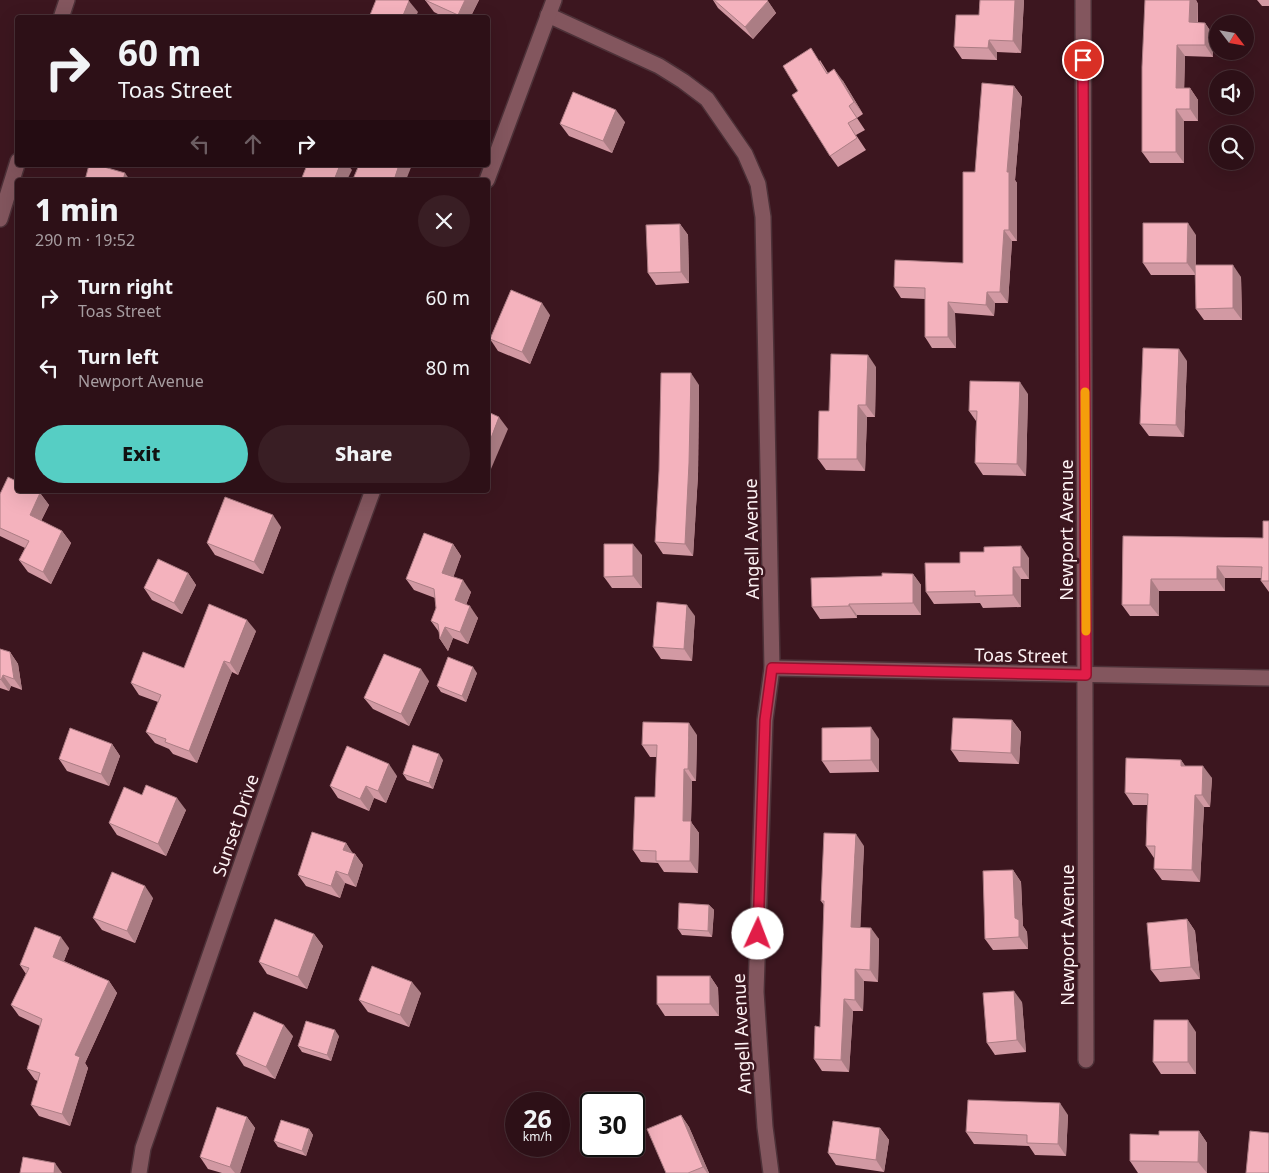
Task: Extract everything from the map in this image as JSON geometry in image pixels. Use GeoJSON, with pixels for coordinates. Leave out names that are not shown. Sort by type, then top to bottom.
{"type":"FeatureCollection","features":[{"type":"Feature","properties":{"kind":"street"},"geometry":{"type":"LineString","coordinates":[[62,15],[67,0]]}},
{"type":"Feature","properties":{"kind":"street"},"geometry":{"type":"LineString","coordinates":[[488,178],[554,0]]}},
{"type":"Feature","properties":{"kind":"street","name":"Newport Avenue"},"geometry":{"type":"LineString","coordinates":[[1083,0],[1086,1060]]}},
{"type":"Feature","properties":{"kind":"street","name":"Angell Avenue"},"geometry":{"type":"LineString","coordinates":[[548,16],[659,66],[683,81],[707,100],[745,154],[758,184],[763,217],[772,668],[765,720],[756,992],[764,1127],[771,1173]]}},
{"type":"Feature","properties":{"kind":"street"},"geometry":{"type":"LineString","coordinates":[[0,219],[16,167]]}},
{"type":"Feature","properties":{"kind":"street","name":"Sunset Drive"},"geometry":{"type":"LineString","coordinates":[[139,1173],[143,1148],[149,1130],[372,493]]}},
{"type":"Feature","properties":{"kind":"street","name":"Toas Street"},"geometry":{"type":"LineString","coordinates":[[772,668],[1269,678]]}},
{"type":"Feature","properties":{"kind":"building"},"geometry":{"type":"Polygon","coordinates":[[[376,0],[409,1],[403,15],[370,15],[376,0]]]}},
{"type":"Feature","properties":{"kind":"building"},"geometry":{"type":"Polygon","coordinates":[[[425,0],[465,0],[458,15],[425,0]]]}},
{"type":"Feature","properties":{"kind":"building"},"geometry":{"type":"Polygon","coordinates":[[[714,0],[767,0],[768,1],[745,27],[714,0]]]}},
{"type":"Feature","properties":{"kind":"building"},"geometry":{"type":"Polygon","coordinates":[[[980,0],[1015,0],[1013,41],[989,40],[988,48],[954,47],[956,15],[979,15],[980,0]]]}},
{"type":"Feature","properties":{"kind":"building"},"geometry":{"type":"Polygon","coordinates":[[[1145,0],[1190,0],[1189,22],[1205,23],[1205,45],[1177,45],[1176,88],[1190,88],[1190,109],[1176,109],[1176,152],[1142,152],[1142,67],[1145,0]]]}},
{"type":"Feature","properties":{"kind":"building"},"geometry":{"type":"Polygon","coordinates":[[[811,48],[827,74],[834,69],[854,102],[849,106],[857,118],[848,123],[857,138],[830,156],[792,95],[798,91],[783,66],[811,48]]]}},
{"type":"Feature","properties":{"kind":"building"},"geometry":{"type":"Polygon","coordinates":[[[982,83],[1014,86],[1007,172],[1009,172],[1009,230],[1004,230],[1000,292],[987,292],[986,305],[948,302],[948,337],[925,337],[925,288],[894,287],[895,260],[963,263],[963,172],[975,172],[982,83]]]}},
{"type":"Feature","properties":{"kind":"building"},"geometry":{"type":"Polygon","coordinates":[[[573,92],[616,110],[603,141],[560,124],[573,92]]]}},
{"type":"Feature","properties":{"kind":"building"},"geometry":{"type":"Polygon","coordinates":[[[88,167],[104,167],[125,173],[124,178],[86,178],[88,167]]]}},
{"type":"Feature","properties":{"kind":"building"},"geometry":{"type":"Polygon","coordinates":[[[306,167],[339,167],[335,178],[302,178],[306,167]]]}},
{"type":"Feature","properties":{"kind":"building"},"geometry":{"type":"Polygon","coordinates":[[[358,167],[398,167],[395,178],[353,178],[358,167]]]}},
{"type":"Feature","properties":{"kind":"building"},"geometry":{"type":"Polygon","coordinates":[[[1143,223],[1188,223],[1187,263],[1143,263],[1143,223]]]}},
{"type":"Feature","properties":{"kind":"building"},"geometry":{"type":"Polygon","coordinates":[[[680,224],[681,272],[648,273],[646,225],[680,224]]]}},
{"type":"Feature","properties":{"kind":"building"},"geometry":{"type":"Polygon","coordinates":[[[1195,265],[1233,265],[1233,308],[1196,309],[1195,265]]]}},
{"type":"Feature","properties":{"kind":"building"},"geometry":{"type":"Polygon","coordinates":[[[511,290],[542,303],[522,352],[490,339],[511,290]]]}},
{"type":"Feature","properties":{"kind":"building"},"geometry":{"type":"Polygon","coordinates":[[[1143,348],[1179,349],[1176,425],[1140,424],[1143,348]]]}},
{"type":"Feature","properties":{"kind":"building"},"geometry":{"type":"Polygon","coordinates":[[[831,354],[868,355],[866,405],[858,405],[857,459],[818,459],[819,411],[829,411],[831,354]]]}},
{"type":"Feature","properties":{"kind":"building"},"geometry":{"type":"Polygon","coordinates":[[[661,373],[691,373],[685,544],[655,542],[661,373]]]}},
{"type":"Feature","properties":{"kind":"building"},"geometry":{"type":"Polygon","coordinates":[[[970,381],[1020,382],[1017,464],[975,463],[977,411],[969,411],[970,381]]]}},
{"type":"Feature","properties":{"kind":"building"},"geometry":{"type":"Polygon","coordinates":[[[490,413],[499,417],[490,441],[490,413]]]}},
{"type":"Feature","properties":{"kind":"building"},"geometry":{"type":"Polygon","coordinates":[[[8,477],[15,480],[15,493],[40,493],[30,515],[62,531],[43,572],[19,560],[29,541],[0,528],[0,494],[8,477]]]}},
{"type":"Feature","properties":{"kind":"building"},"geometry":{"type":"Polygon","coordinates":[[[225,497],[273,515],[254,562],[207,543],[225,497]]]}},
{"type":"Feature","properties":{"kind":"building"},"geometry":{"type":"Polygon","coordinates":[[[1263,521],[1269,521],[1269,581],[1261,581],[1262,567],[1217,566],[1217,579],[1151,579],[1150,605],[1122,605],[1123,536],[1263,538],[1263,521]]]}},
{"type":"Feature","properties":{"kind":"building"},"geometry":{"type":"Polygon","coordinates":[[[424,533],[453,544],[442,573],[463,580],[455,600],[470,606],[460,632],[445,627],[440,639],[438,624],[431,621],[436,608],[434,589],[406,579],[424,533]]]}},
{"type":"Feature","properties":{"kind":"building"},"geometry":{"type":"Polygon","coordinates":[[[604,544],[633,544],[633,576],[604,577],[604,544]]]}},
{"type":"Feature","properties":{"kind":"building"},"geometry":{"type":"Polygon","coordinates":[[[1021,546],[1021,567],[1013,567],[1013,595],[975,596],[975,591],[926,592],[925,563],[960,563],[960,552],[984,552],[984,547],[1021,546]]]}},
{"type":"Feature","properties":{"kind":"building"},"geometry":{"type":"Polygon","coordinates":[[[158,559],[188,573],[174,603],[144,588],[158,559]]]}},
{"type":"Feature","properties":{"kind":"building"},"geometry":{"type":"Polygon","coordinates":[[[882,573],[913,574],[913,603],[849,604],[849,606],[812,607],[811,578],[882,576],[882,573]]]}},
{"type":"Feature","properties":{"kind":"building"},"geometry":{"type":"Polygon","coordinates":[[[657,602],[687,605],[684,649],[653,647],[657,602]]]}},
{"type":"Feature","properties":{"kind":"building"},"geometry":{"type":"Polygon","coordinates":[[[209,604],[247,620],[230,663],[224,661],[189,751],[165,742],[166,739],[146,732],[161,695],[131,683],[143,652],[184,668],[209,604]]]}},
{"type":"Feature","properties":{"kind":"building"},"geometry":{"type":"Polygon","coordinates":[[[0,649],[10,652],[14,679],[3,675],[0,679],[0,649]]]}},
{"type":"Feature","properties":{"kind":"building"},"geometry":{"type":"Polygon","coordinates":[[[384,654],[421,669],[401,714],[364,698],[384,654]]]}},
{"type":"Feature","properties":{"kind":"building"},"geometry":{"type":"Polygon","coordinates":[[[448,657],[473,667],[462,696],[437,686],[448,657]]]}},
{"type":"Feature","properties":{"kind":"building"},"geometry":{"type":"Polygon","coordinates":[[[953,718],[1012,720],[1011,753],[951,750],[953,718]]]}},
{"type":"Feature","properties":{"kind":"building"},"geometry":{"type":"Polygon","coordinates":[[[643,722],[689,723],[688,769],[684,769],[683,821],[691,821],[690,861],[656,861],[656,851],[633,850],[635,797],[655,797],[657,745],[642,745],[643,722]]]}},
{"type":"Feature","properties":{"kind":"building"},"geometry":{"type":"Polygon","coordinates":[[[871,727],[871,760],[822,761],[822,728],[871,727]]]}},
{"type":"Feature","properties":{"kind":"building"},"geometry":{"type":"Polygon","coordinates":[[[70,728],[112,744],[101,774],[59,759],[70,728]]]}},
{"type":"Feature","properties":{"kind":"building"},"geometry":{"type":"Polygon","coordinates":[[[413,745],[439,754],[429,783],[403,774],[413,745]]]}},
{"type":"Feature","properties":{"kind":"building"},"geometry":{"type":"Polygon","coordinates":[[[347,746],[389,764],[378,791],[366,786],[360,799],[330,786],[347,746]]]}},
{"type":"Feature","properties":{"kind":"building"},"geometry":{"type":"Polygon","coordinates":[[[1126,758],[1181,760],[1181,766],[1203,766],[1202,795],[1195,795],[1192,870],[1154,869],[1155,846],[1146,846],[1148,794],[1125,793],[1126,758]]]}},
{"type":"Feature","properties":{"kind":"building"},"geometry":{"type":"Polygon","coordinates":[[[146,785],[177,798],[158,844],[109,823],[124,787],[142,795],[146,785]]]}},
{"type":"Feature","properties":{"kind":"building"},"geometry":{"type":"Polygon","coordinates":[[[312,832],[346,843],[343,850],[355,854],[348,875],[336,871],[331,886],[298,875],[312,832]]]}},
{"type":"Feature","properties":{"kind":"building"},"geometry":{"type":"Polygon","coordinates":[[[824,833],[856,834],[851,927],[871,928],[870,970],[855,969],[855,1000],[844,999],[841,1060],[814,1059],[815,1026],[820,1027],[824,901],[821,901],[824,833]]]}},
{"type":"Feature","properties":{"kind":"building"},"geometry":{"type":"Polygon","coordinates":[[[1013,870],[1015,918],[1019,920],[1019,937],[985,939],[983,871],[1013,870]]]}},
{"type":"Feature","properties":{"kind":"building"},"geometry":{"type":"Polygon","coordinates":[[[112,872],[145,886],[127,931],[93,918],[112,872]]]}},
{"type":"Feature","properties":{"kind":"building"},"geometry":{"type":"Polygon","coordinates":[[[679,903],[709,905],[708,931],[678,929],[679,903]]]}},
{"type":"Feature","properties":{"kind":"building"},"geometry":{"type":"Polygon","coordinates":[[[275,919],[314,934],[298,977],[259,962],[275,919]]]}},
{"type":"Feature","properties":{"kind":"building"},"geometry":{"type":"Polygon","coordinates":[[[1187,919],[1191,967],[1151,970],[1147,923],[1187,919]]]}},
{"type":"Feature","properties":{"kind":"building"},"geometry":{"type":"Polygon","coordinates":[[[35,927],[61,937],[53,957],[109,981],[75,1055],[80,1057],[62,1114],[31,1105],[40,1073],[27,1069],[42,1019],[11,1005],[29,968],[20,965],[35,927]]]}},
{"type":"Feature","properties":{"kind":"building"},"geometry":{"type":"Polygon","coordinates":[[[372,966],[412,982],[400,1015],[359,1000],[372,966]]]}},
{"type":"Feature","properties":{"kind":"building"},"geometry":{"type":"Polygon","coordinates":[[[657,976],[710,976],[710,1004],[657,1004],[657,976]]]}},
{"type":"Feature","properties":{"kind":"building"},"geometry":{"type":"Polygon","coordinates":[[[1014,991],[1017,1040],[987,1043],[983,993],[1014,991]]]}},
{"type":"Feature","properties":{"kind":"building"},"geometry":{"type":"Polygon","coordinates":[[[254,1012],[284,1025],[266,1067],[236,1054],[254,1012]]]}},
{"type":"Feature","properties":{"kind":"building"},"geometry":{"type":"Polygon","coordinates":[[[1154,1020],[1188,1020],[1188,1062],[1153,1062],[1154,1020]]]}},
{"type":"Feature","properties":{"kind":"building"},"geometry":{"type":"Polygon","coordinates":[[[306,1021],[335,1030],[327,1055],[298,1046],[306,1021]]]}},
{"type":"Feature","properties":{"kind":"building"},"geometry":{"type":"Polygon","coordinates":[[[968,1100],[1060,1103],[1058,1144],[1027,1143],[1027,1135],[966,1132],[968,1100]]]}},
{"type":"Feature","properties":{"kind":"building"},"geometry":{"type":"Polygon","coordinates":[[[217,1107],[247,1117],[230,1167],[200,1157],[217,1107]]]}},
{"type":"Feature","properties":{"kind":"building"},"geometry":{"type":"Polygon","coordinates":[[[681,1115],[703,1167],[688,1173],[666,1173],[647,1129],[681,1115]]]}},
{"type":"Feature","properties":{"kind":"building"},"geometry":{"type":"Polygon","coordinates":[[[281,1120],[309,1129],[302,1151],[274,1141],[281,1120]]]}},
{"type":"Feature","properties":{"kind":"building"},"geometry":{"type":"Polygon","coordinates":[[[833,1121],[880,1128],[876,1160],[828,1153],[833,1121]]]}},
{"type":"Feature","properties":{"kind":"building"},"geometry":{"type":"Polygon","coordinates":[[[1159,1131],[1199,1131],[1198,1162],[1130,1161],[1130,1134],[1159,1135],[1159,1131]]]}},
{"type":"Feature","properties":{"kind":"building"},"geometry":{"type":"Polygon","coordinates":[[[1250,1131],[1269,1133],[1269,1173],[1246,1173],[1250,1131]]]}},
{"type":"Feature","properties":{"kind":"building"},"geometry":{"type":"Polygon","coordinates":[[[23,1157],[55,1163],[54,1173],[20,1173],[23,1157]]]}},
{"type":"Feature","properties":{"kind":"slow traffic"},"geometry":{"type":"LineString","coordinates":[[1085,392],[1086,631]]}},
{"type":"Feature","properties":{"kind":"route"},"geometry":{"type":"LineString","coordinates":[[758,934],[765,720],[772,668],[1086,675],[1083,60]]}}]}
